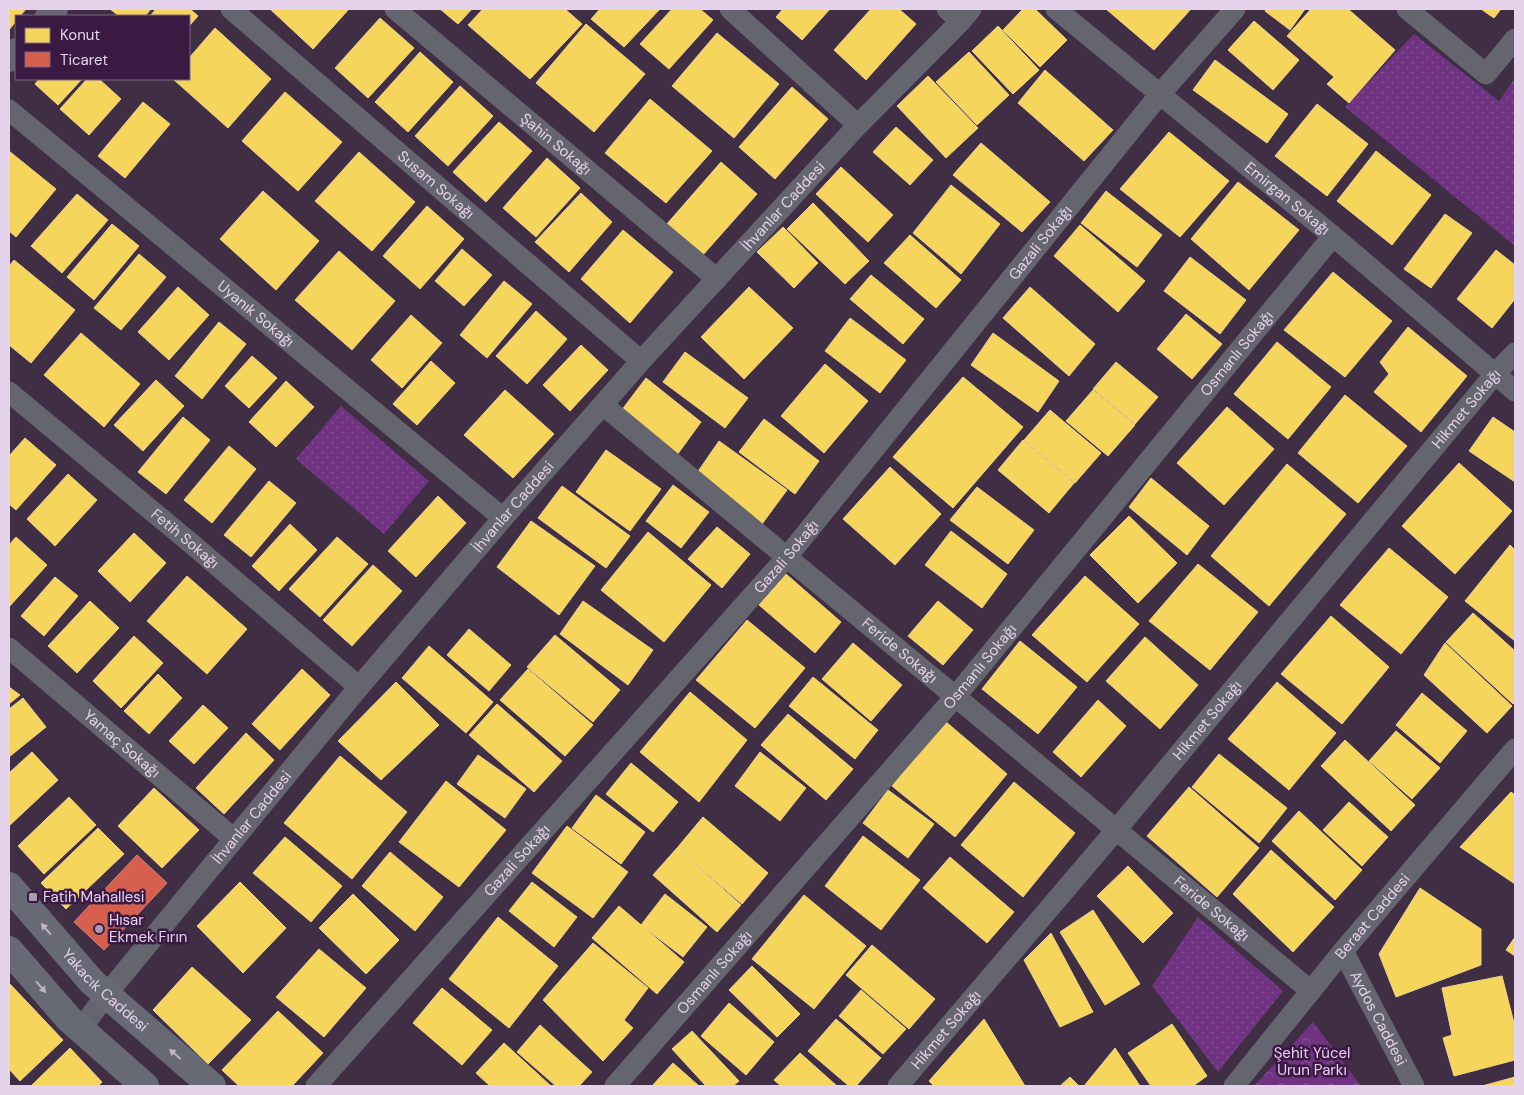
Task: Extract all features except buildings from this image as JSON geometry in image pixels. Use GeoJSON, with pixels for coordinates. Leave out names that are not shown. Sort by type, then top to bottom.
{"type":"FeatureCollection","features":[{"type":"Feature","properties":{"kind":"main road","name":"Yakacık Caddesi"},"geometry":{"type":"LineString","coordinates":[[9,886],[92,982],[212,1086]]}},
{"type":"Feature","properties":{"kind":"main road"},"geometry":{"type":"LineString","coordinates":[[9,950],[69,1019],[145,1086]]}},
{"type":"Feature","properties":{"kind":"street","name":"Susam Sokağı"},"geometry":{"type":"LineString","coordinates":[[231,9],[641,361]]}},
{"type":"Feature","properties":{"kind":"street","name":"Şahin Sokağı"},"geometry":{"type":"LineString","coordinates":[[395,9],[717,279]]}},
{"type":"Feature","properties":{"kind":"street"},"geometry":{"type":"LineString","coordinates":[[730,9],[858,125]]}},
{"type":"Feature","properties":{"kind":"street","name":"Emirgan Sokağı"},"geometry":{"type":"LineString","coordinates":[[1056,9],[1333,236],[1515,391]]}},
{"type":"Feature","properties":{"kind":"street","name":"Gazali Sokağı"},"geometry":{"type":"LineString","coordinates":[[316,1086],[787,557],[1160,94],[1235,9]]}},
{"type":"Feature","properties":{"kind":"street"},"geometry":{"type":"LineString","coordinates":[[1407,9],[1486,74],[1515,39]]}},
{"type":"Feature","properties":{"kind":"street","name":"İhvanlar Caddesi"},"geometry":{"type":"LineString","coordinates":[[81,1029],[106,995],[359,686],[503,518],[641,361],[960,13]]}},
{"type":"Feature","properties":{"kind":"street","name":"Uyanık Sokağı"},"geometry":{"type":"LineString","coordinates":[[9,110],[503,518]]}},
{"type":"Feature","properties":{"kind":"street","name":"Osmanlı Sokağı"},"geometry":{"type":"LineString","coordinates":[[615,1086],[956,697],[1333,236]]}},
{"type":"Feature","properties":{"kind":"street","name":"Hikmet Sokağı"},"geometry":{"type":"LineString","coordinates":[[898,1086],[1116,830],[1495,374],[1515,353]]}},
{"type":"Feature","properties":{"kind":"street","name":"Fetih Sokağı"},"geometry":{"type":"LineString","coordinates":[[9,392],[359,686]]}},
{"type":"Feature","properties":{"kind":"street","name":"Feride Sokağı"},"geometry":{"type":"LineString","coordinates":[[604,405],[1311,991]]}},
{"type":"Feature","properties":{"kind":"street","name":"Yamaç Sokağı"},"geometry":{"type":"LineString","coordinates":[[9,648],[234,839]]}},
{"type":"Feature","properties":{"kind":"street","name":"Beraat Caddesi"},"geometry":{"type":"LineString","coordinates":[[1234,1086],[1344,951],[1515,749]]}},
{"type":"Feature","properties":{"kind":"street","name":"Aydos Caddesi"},"geometry":{"type":"LineString","coordinates":[[1344,951],[1414,1086]]}},
{"type":"Feature","properties":{"kind":"green space"},"geometry":{"type":"Polygon","coordinates":[[[1414,34],[1499,101],[1515,78],[1515,246],[1345,107],[1414,34]]]}},
{"type":"Feature","properties":{"kind":"green space"},"geometry":{"type":"Polygon","coordinates":[[[341,406],[429,481],[384,534],[296,459],[341,406]]]}},
{"type":"Feature","properties":{"kind":"green space"},"geometry":{"type":"Polygon","coordinates":[[[1198,917],[1283,991],[1218,1072],[1152,986],[1198,917]]]}},
{"type":"Feature","properties":{"kind":"green space","name":"Şehit Yücel Urun Parkı"},"geometry":{"type":"Polygon","coordinates":[[[1313,1022],[1361,1086],[1254,1086],[1313,1022]]]}},
{"type":"Feature","properties":{"kind":"place","name":"Fatih Mahallesi"},"geometry":{"type":"Point","coordinates":[33,897]}},
{"type":"Feature","properties":{"kind":"place","name":"Hısar Ekmek Fırın"},"geometry":{"type":"Point","coordinates":[99,929]}}]}
